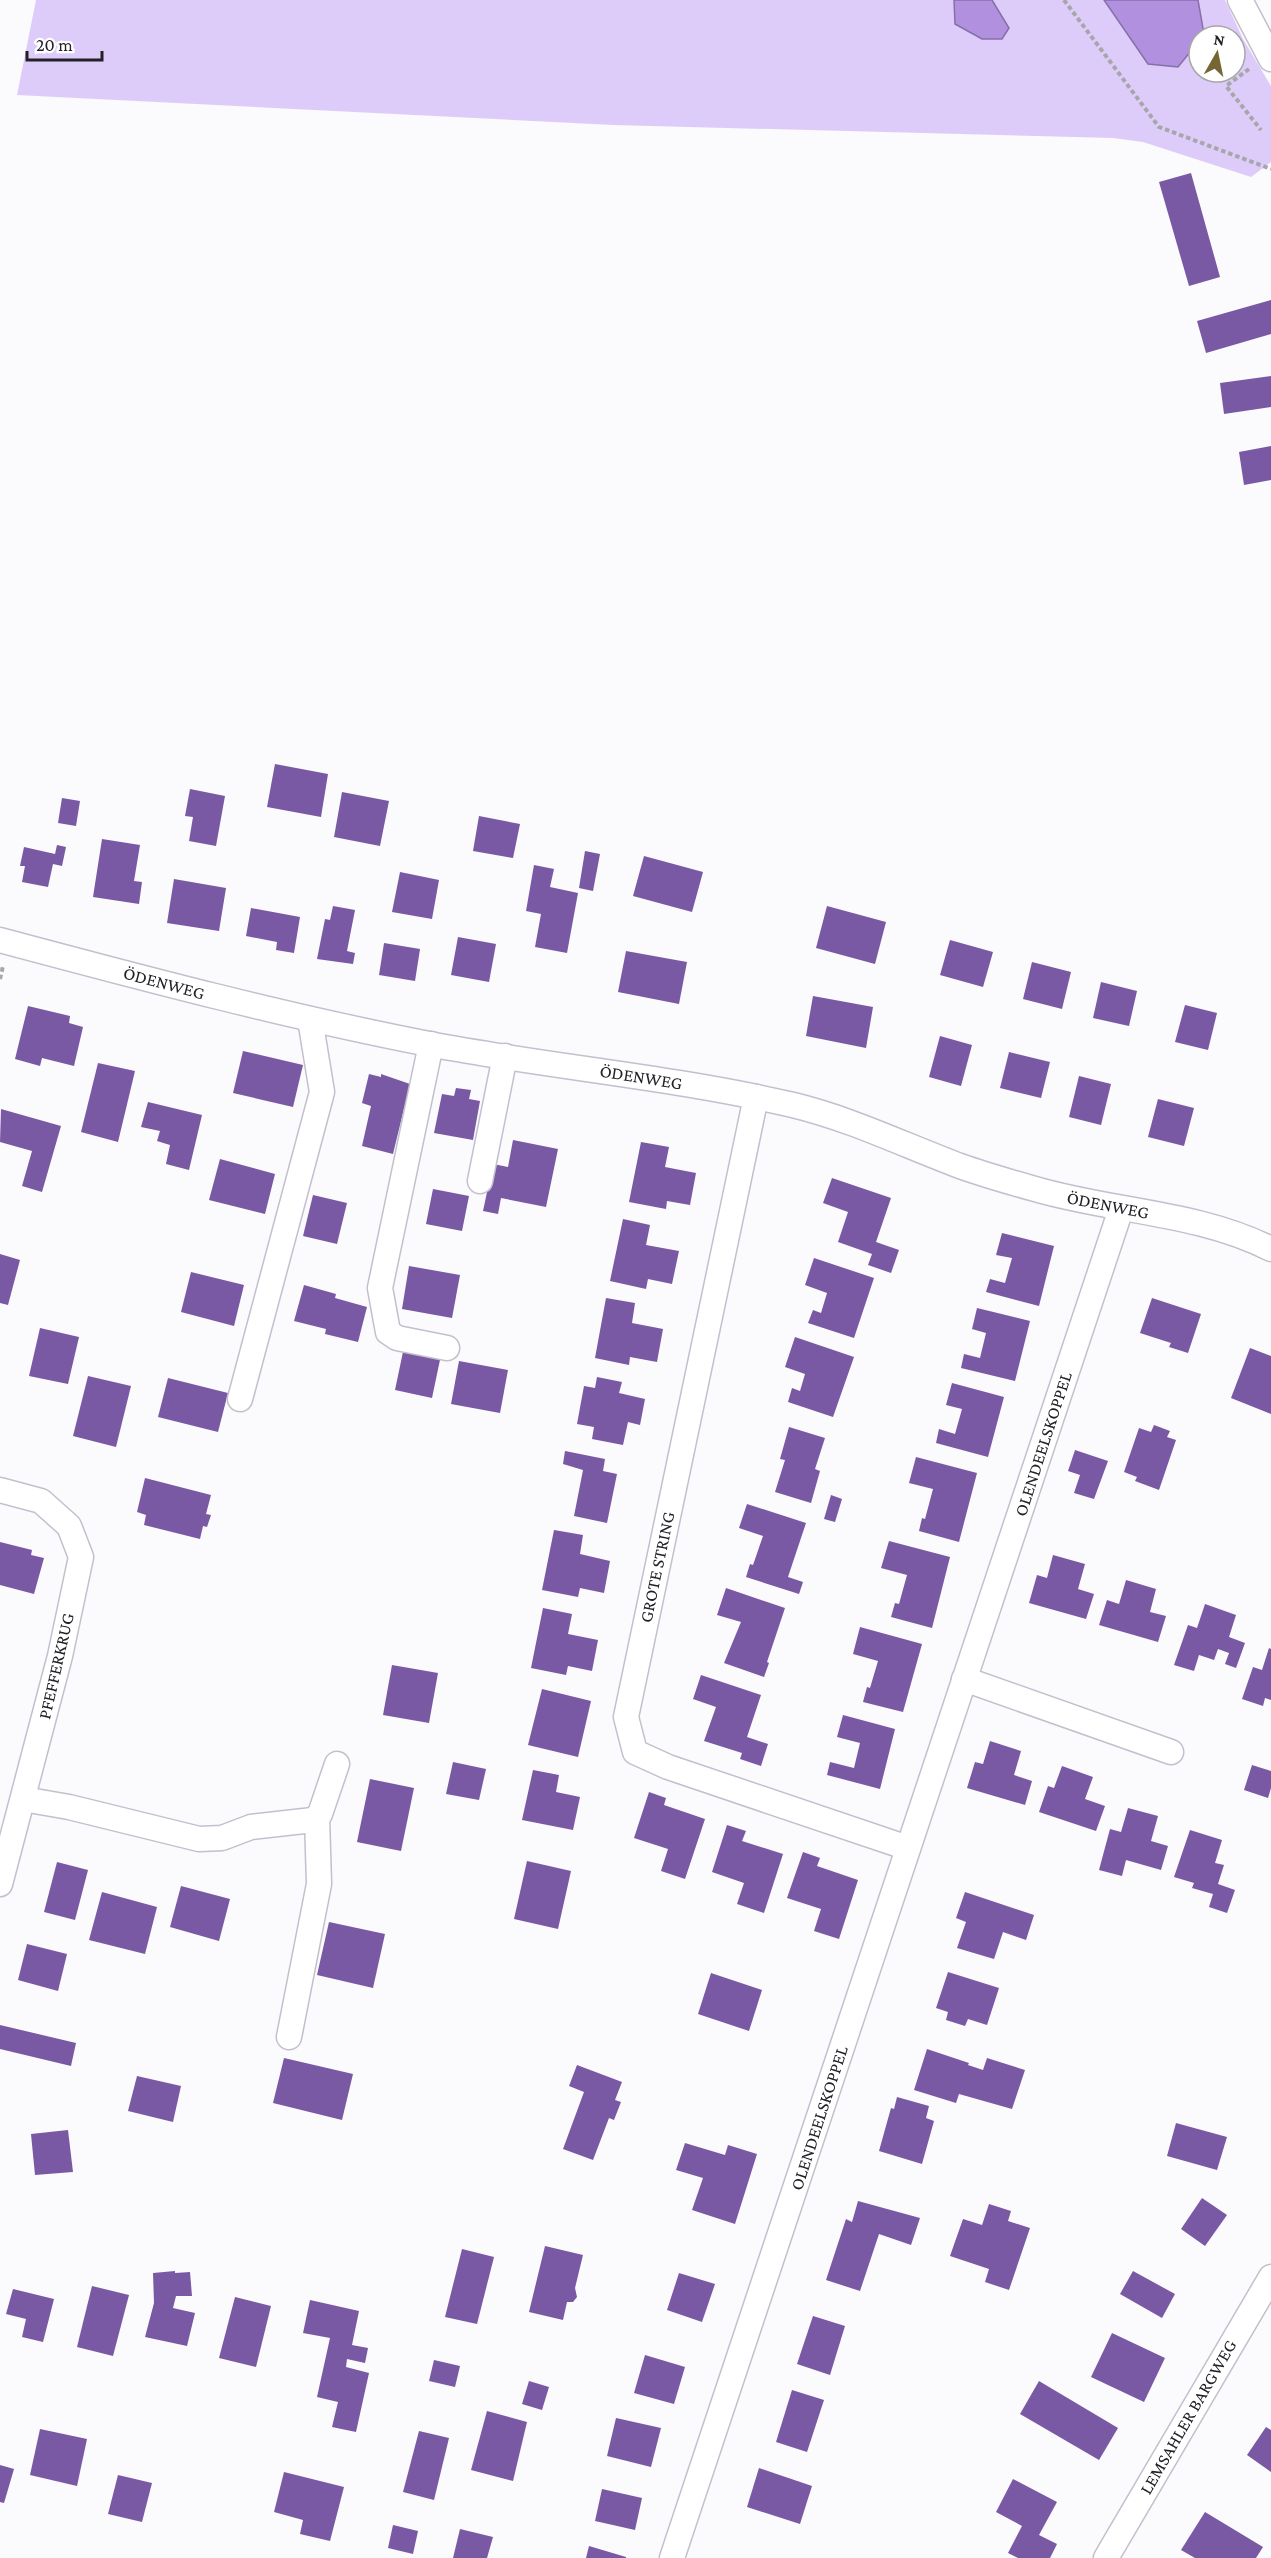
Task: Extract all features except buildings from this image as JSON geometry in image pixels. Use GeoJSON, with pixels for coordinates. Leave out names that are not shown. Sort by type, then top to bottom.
{"type":"FeatureCollection","features":[{"type":"Feature","properties":{"kind":"street"},"geometry":{"type":"LineString","coordinates":[[1240,0],[1271,59]]}},
{"type":"Feature","properties":{"kind":"street","name":"ÖDENWEG"},"geometry":{"type":"LineString","coordinates":[[0,940],[310,1019],[431,1044],[756,1097],[844,1120],[970,1170],[1039,1190],[1121,1209],[1201,1222],[1271,1249]]}},
{"type":"Feature","properties":{"kind":"street"},"geometry":{"type":"LineString","coordinates":[[240,1399],[322,1092],[310,1019]]}},
{"type":"Feature","properties":{"kind":"street"},"geometry":{"type":"LineString","coordinates":[[431,1044],[380,1288],[388,1332],[397,1338],[447,1348]]}},
{"type":"Feature","properties":{"kind":"street"},"geometry":{"type":"LineString","coordinates":[[480,1181],[505,1056]]}},
{"type":"Feature","properties":{"kind":"street","name":"GROTE STRING"},"geometry":{"type":"LineString","coordinates":[[756,1097],[627,1717],[635,1752],[668,1767],[908,1848]]}},
{"type":"Feature","properties":{"kind":"street","name":"OLENDEELSKOPPEL"},"geometry":{"type":"LineString","coordinates":[[672,2558],[1121,1209]]}},
{"type":"Feature","properties":{"kind":"street","name":"PFEFFERKRUG"},"geometry":{"type":"LineString","coordinates":[[0,1490],[41,1501],[69,1526],[81,1557],[60,1656],[0,1884]]}},
{"type":"Feature","properties":{"kind":"street"},"geometry":{"type":"LineString","coordinates":[[964,1679],[1171,1752]]}},
{"type":"Feature","properties":{"kind":"street"},"geometry":{"type":"LineString","coordinates":[[23,1799],[69,1807],[199,1839],[222,1838],[251,1827],[285,1822],[306,1823],[317,1817],[337,1764]]}},
{"type":"Feature","properties":{"kind":"street"},"geometry":{"type":"LineString","coordinates":[[289,2037],[319,1884],[317,1817]]}},
{"type":"Feature","properties":{"kind":"street","name":"LEMSAHLER BARGWEG"},"geometry":{"type":"LineString","coordinates":[[1106,2558],[1271,2277]]}},
{"type":"Feature","properties":{"kind":"path"},"geometry":{"type":"LineString","coordinates":[[1064,0],[1159,127],[1271,169]]}},
{"type":"Feature","properties":{"kind":"path"},"geometry":{"type":"LineString","coordinates":[[1229,84],[1226,86],[1261,130]]}},
{"type":"Feature","properties":{"kind":"shaded area"},"geometry":{"type":"Polygon","coordinates":[[[36,0],[1225,0],[1236,24],[1187,24],[1187,84],[1247,84],[1247,46],[1271,86],[1271,162],[1251,177],[1143,142],[1113,138],[613,125],[17,95],[36,0]]]}},
{"type":"Feature","properties":{"kind":"shaded area"},"geometry":{"type":"Polygon","coordinates":[[[954,0],[992,0],[1009,28],[1002,39],[982,39],[955,24],[954,0]]]}},
{"type":"Feature","properties":{"kind":"shaded area"},"geometry":{"type":"Polygon","coordinates":[[[1104,0],[1198,0],[1202,24],[1187,24],[1187,56],[1178,67],[1148,64],[1104,0]]]}}]}
